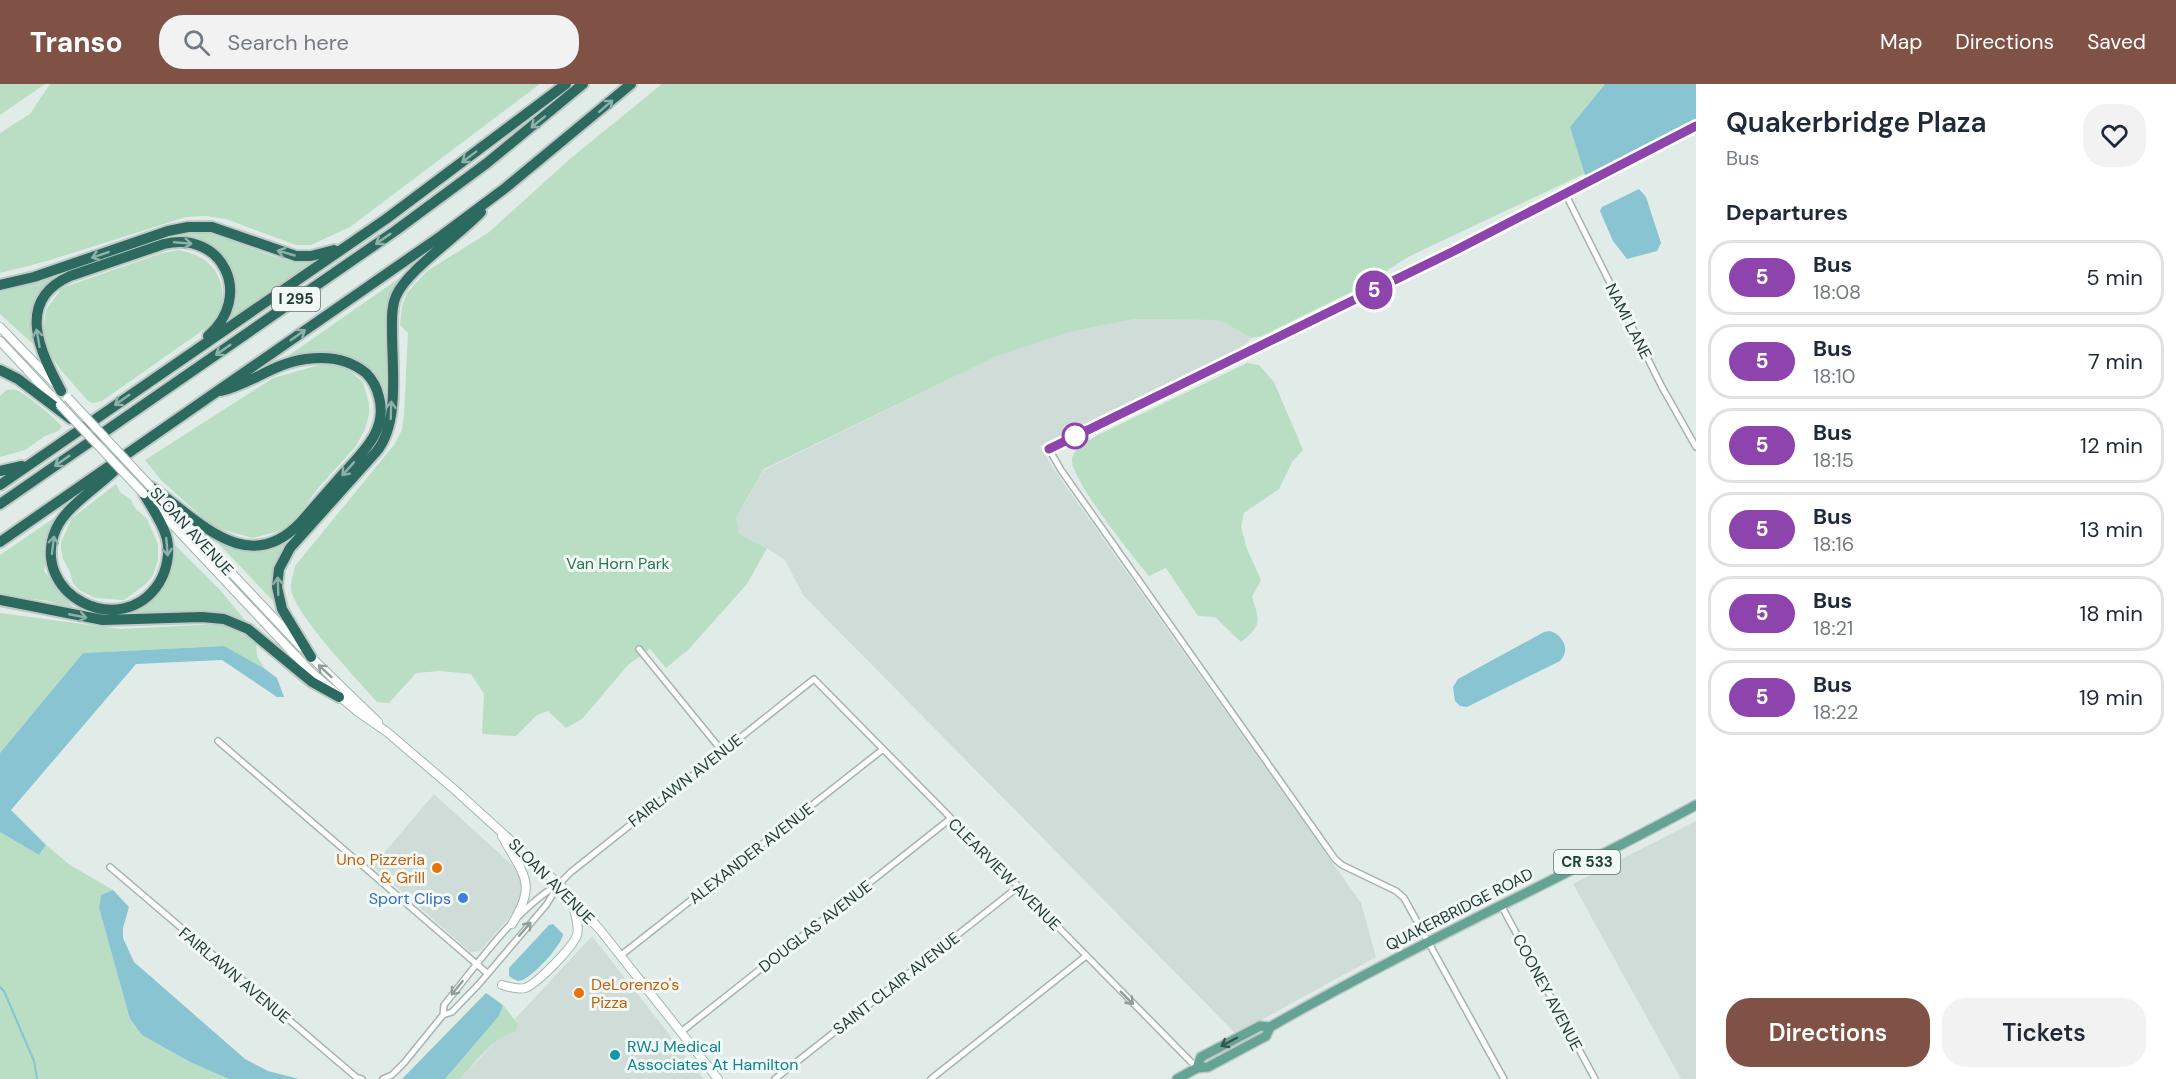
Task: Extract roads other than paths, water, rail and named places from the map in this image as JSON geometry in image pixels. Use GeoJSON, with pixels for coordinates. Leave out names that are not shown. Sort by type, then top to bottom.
{"type":"FeatureCollection","features":[{"type":"Feature","properties":{"kind":"highway"},"geometry":{"type":"LineString","coordinates":[[0,485],[427,189],[566,84]]}},
{"type":"Feature","properties":{"kind":"highway","name":"I 295"},"geometry":{"type":"LineString","coordinates":[[0,504],[394,231],[487,163],[583,84]]}},
{"type":"Feature","properties":{"kind":"highway","name":"I 295"},"geometry":{"type":"LineString","coordinates":[[0,542],[425,247],[504,189],[631,84]]}},
{"type":"Feature","properties":{"kind":"highway"},"geometry":{"type":"LineString","coordinates":[[311,657],[287,621],[280,605],[277,580],[281,563],[290,548],[376,452],[387,435],[391,416],[392,314],[398,291],[415,272],[468,226],[504,189]]}},
{"type":"Feature","properties":{"kind":"highway"},"geometry":{"type":"LineString","coordinates":[[0,285],[34,278],[168,231],[188,227],[220,229],[296,256],[311,256],[343,248]]}},
{"type":"Feature","properties":{"kind":"highway"},"geometry":{"type":"LineString","coordinates":[[64,394],[43,356],[36,331],[41,304],[52,287],[75,274],[164,244],[185,242],[208,250],[220,263],[229,282],[230,299],[227,312],[219,326],[170,367]]}},
{"type":"Feature","properties":{"kind":"highway"},"geometry":{"type":"LineString","coordinates":[[148,491],[219,537],[248,546],[268,544],[282,538],[300,523],[370,444],[381,421],[379,397],[369,377],[358,367],[333,358],[292,361],[258,375],[239,387],[215,392]]}},
{"type":"Feature","properties":{"kind":"highway"},"geometry":{"type":"LineString","coordinates":[[0,370],[18,379],[59,407],[78,424]]}},
{"type":"Feature","properties":{"kind":"highway"},"geometry":{"type":"LineString","coordinates":[[134,450],[111,475],[71,509],[55,532],[52,553],[55,573],[63,587],[80,602],[104,610],[128,607],[148,596],[159,582],[167,563],[167,542],[148,491]]}},
{"type":"Feature","properties":{"kind":"highway"},"geometry":{"type":"LineString","coordinates":[[0,471],[28,465]]}},
{"type":"Feature","properties":{"kind":"highway"},"geometry":{"type":"LineString","coordinates":[[0,600],[103,620],[202,617],[224,620],[253,633],[312,682],[339,697]]}},
{"type":"Feature","properties":{"kind":"main road","name":"SLOAN AVENUE"},"geometry":{"type":"LineString","coordinates":[[0,327],[64,394],[301,662],[339,697],[387,732],[571,896],[718,1079]]}},
{"type":"Feature","properties":{"kind":"main road"},"geometry":{"type":"LineString","coordinates":[[0,341],[59,407]]}},
{"type":"Feature","properties":{"kind":"main road","name":"SLOAN AVENUE"},"geometry":{"type":"LineString","coordinates":[[78,424],[148,491],[387,732]]}},
{"type":"Feature","properties":{"kind":"main road","name":"QUAKERBRIDGE ROAD"},"geometry":{"type":"LineString","coordinates":[[1177,1079],[1197,1068],[1208,1067],[1266,1036],[1270,1027],[1429,941],[1624,844],[1696,805]]}},
{"type":"Feature","properties":{"kind":"main road"},"geometry":{"type":"LineString","coordinates":[[499,830],[527,885],[524,903],[512,924]]}},
{"type":"Feature","properties":{"kind":"main road"},"geometry":{"type":"LineString","coordinates":[[502,985],[517,988],[530,985],[574,940],[577,924],[571,896]]}},
{"type":"Feature","properties":{"kind":"street"},"geometry":{"type":"LineString","coordinates":[[1504,1079],[1410,908],[1396,891],[1342,865],[1335,859],[1074,489],[1049,449],[1444,256],[1696,126]]}},
{"type":"Feature","properties":{"kind":"street","name":"NAMI LANE"},"geometry":{"type":"LineString","coordinates":[[1564,193],[1662,387],[1696,447]]}},
{"type":"Feature","properties":{"kind":"street"},"geometry":{"type":"LineString","coordinates":[[639,649],[722,751]]}},
{"type":"Feature","properties":{"kind":"street","name":"FAIRLAWN AVENUE"},"geometry":{"type":"LineString","coordinates":[[443,1015],[444,1005],[477,964],[539,896],[559,884],[575,868],[814,679]]}},
{"type":"Feature","properties":{"kind":"street","name":"CLEARVIEW AVENUE"},"geometry":{"type":"LineString","coordinates":[[814,679],[1197,1068]]}},
{"type":"Feature","properties":{"kind":"street"},"geometry":{"type":"LineString","coordinates":[[218,741],[487,973]]}},
{"type":"Feature","properties":{"kind":"street","name":"ALEXANDER AVENUE"},"geometry":{"type":"LineString","coordinates":[[620,956],[882,750]]}},
{"type":"Feature","properties":{"kind":"street","name":"DOUGLAS AVENUE"},"geometry":{"type":"LineString","coordinates":[[681,1032],[950,819]]}},
{"type":"Feature","properties":{"kind":"street","name":"FAIRLAWN AVENUE"},"geometry":{"type":"LineString","coordinates":[[110,867],[273,1008],[356,1077],[362,1079]]}},
{"type":"Feature","properties":{"kind":"street","name":"FAIRLAWN AVENUE"},"geometry":{"type":"LineString","coordinates":[[383,1079],[392,1075],[404,1063],[443,1015],[452,1012],[547,904],[559,884]]}},
{"type":"Feature","properties":{"kind":"street","name":"SAINT CLAIR AVENUE"},"geometry":{"type":"LineString","coordinates":[[775,1079],[1018,887]]}},
{"type":"Feature","properties":{"kind":"street","name":"COONEY AVENUE"},"geometry":{"type":"LineString","coordinates":[[1501,905],[1595,1079]]}},
{"type":"Feature","properties":{"kind":"street"},"geometry":{"type":"LineString","coordinates":[[931,1079],[1086,956]]}},
{"type":"Feature","properties":{"kind":"water"},"geometry":{"type":"Polygon","coordinates":[[[1605,84],[1696,84],[1696,133],[1632,161],[1588,184],[1570,127],[1605,84]]]}},
{"type":"Feature","properties":{"kind":"water"},"geometry":{"type":"Polygon","coordinates":[[[1639,189],[1646,197],[1661,243],[1657,251],[1627,259],[1613,241],[1600,211],[1602,207],[1639,189]]]}},
{"type":"Feature","properties":{"kind":"water"},"geometry":{"type":"Polygon","coordinates":[[[1550,631],[1559,636],[1564,643],[1565,652],[1560,661],[1467,707],[1460,706],[1455,701],[1453,687],[1458,679],[1544,632],[1550,631]]]}},
{"type":"Feature","properties":{"kind":"water"},"geometry":{"type":"Polygon","coordinates":[[[224,646],[277,678],[284,697],[277,697],[222,660],[136,664],[11,810],[46,845],[39,855],[0,832],[0,753],[83,653],[224,646]]]}},
{"type":"Feature","properties":{"kind":"water"},"geometry":{"type":"Polygon","coordinates":[[[113,890],[129,907],[123,928],[123,938],[134,962],[245,1059],[268,1071],[299,1079],[229,1079],[190,1062],[142,1035],[130,1019],[99,908],[101,895],[113,890]]]}},
{"type":"Feature","properties":{"kind":"water"},"geometry":{"type":"Polygon","coordinates":[[[553,924],[563,934],[552,954],[523,980],[518,981],[509,976],[509,968],[549,925],[553,924]]]}},
{"type":"Feature","properties":{"kind":"water"},"geometry":{"type":"Polygon","coordinates":[[[486,993],[503,1005],[499,1016],[445,1079],[402,1079],[486,993]]]}},
{"type":"Feature","properties":{"kind":"waterway"},"geometry":{"type":"LineString","coordinates":[[0,987],[4,991],[34,1061],[37,1079]]}},
{"type":"Feature","properties":{"kind":"place","name":"Uno Pizzeria & Grill"},"geometry":{"type":"Point","coordinates":[437,868]}},
{"type":"Feature","properties":{"kind":"place","name":"Sport Clips"},"geometry":{"type":"Point","coordinates":[463,898]}},
{"type":"Feature","properties":{"kind":"place","name":"DeLorenzo's Pizza"},"geometry":{"type":"Point","coordinates":[579,993]}},
{"type":"Feature","properties":{"kind":"place","name":"RWJ Medical Associates At Hamilton"},"geometry":{"type":"Point","coordinates":[615,1055]}},
{"type":"Feature","properties":{"kind":"park label","name":"Van Horn Park"},"geometry":{"type":"Point","coordinates":[618,563]}}]}
